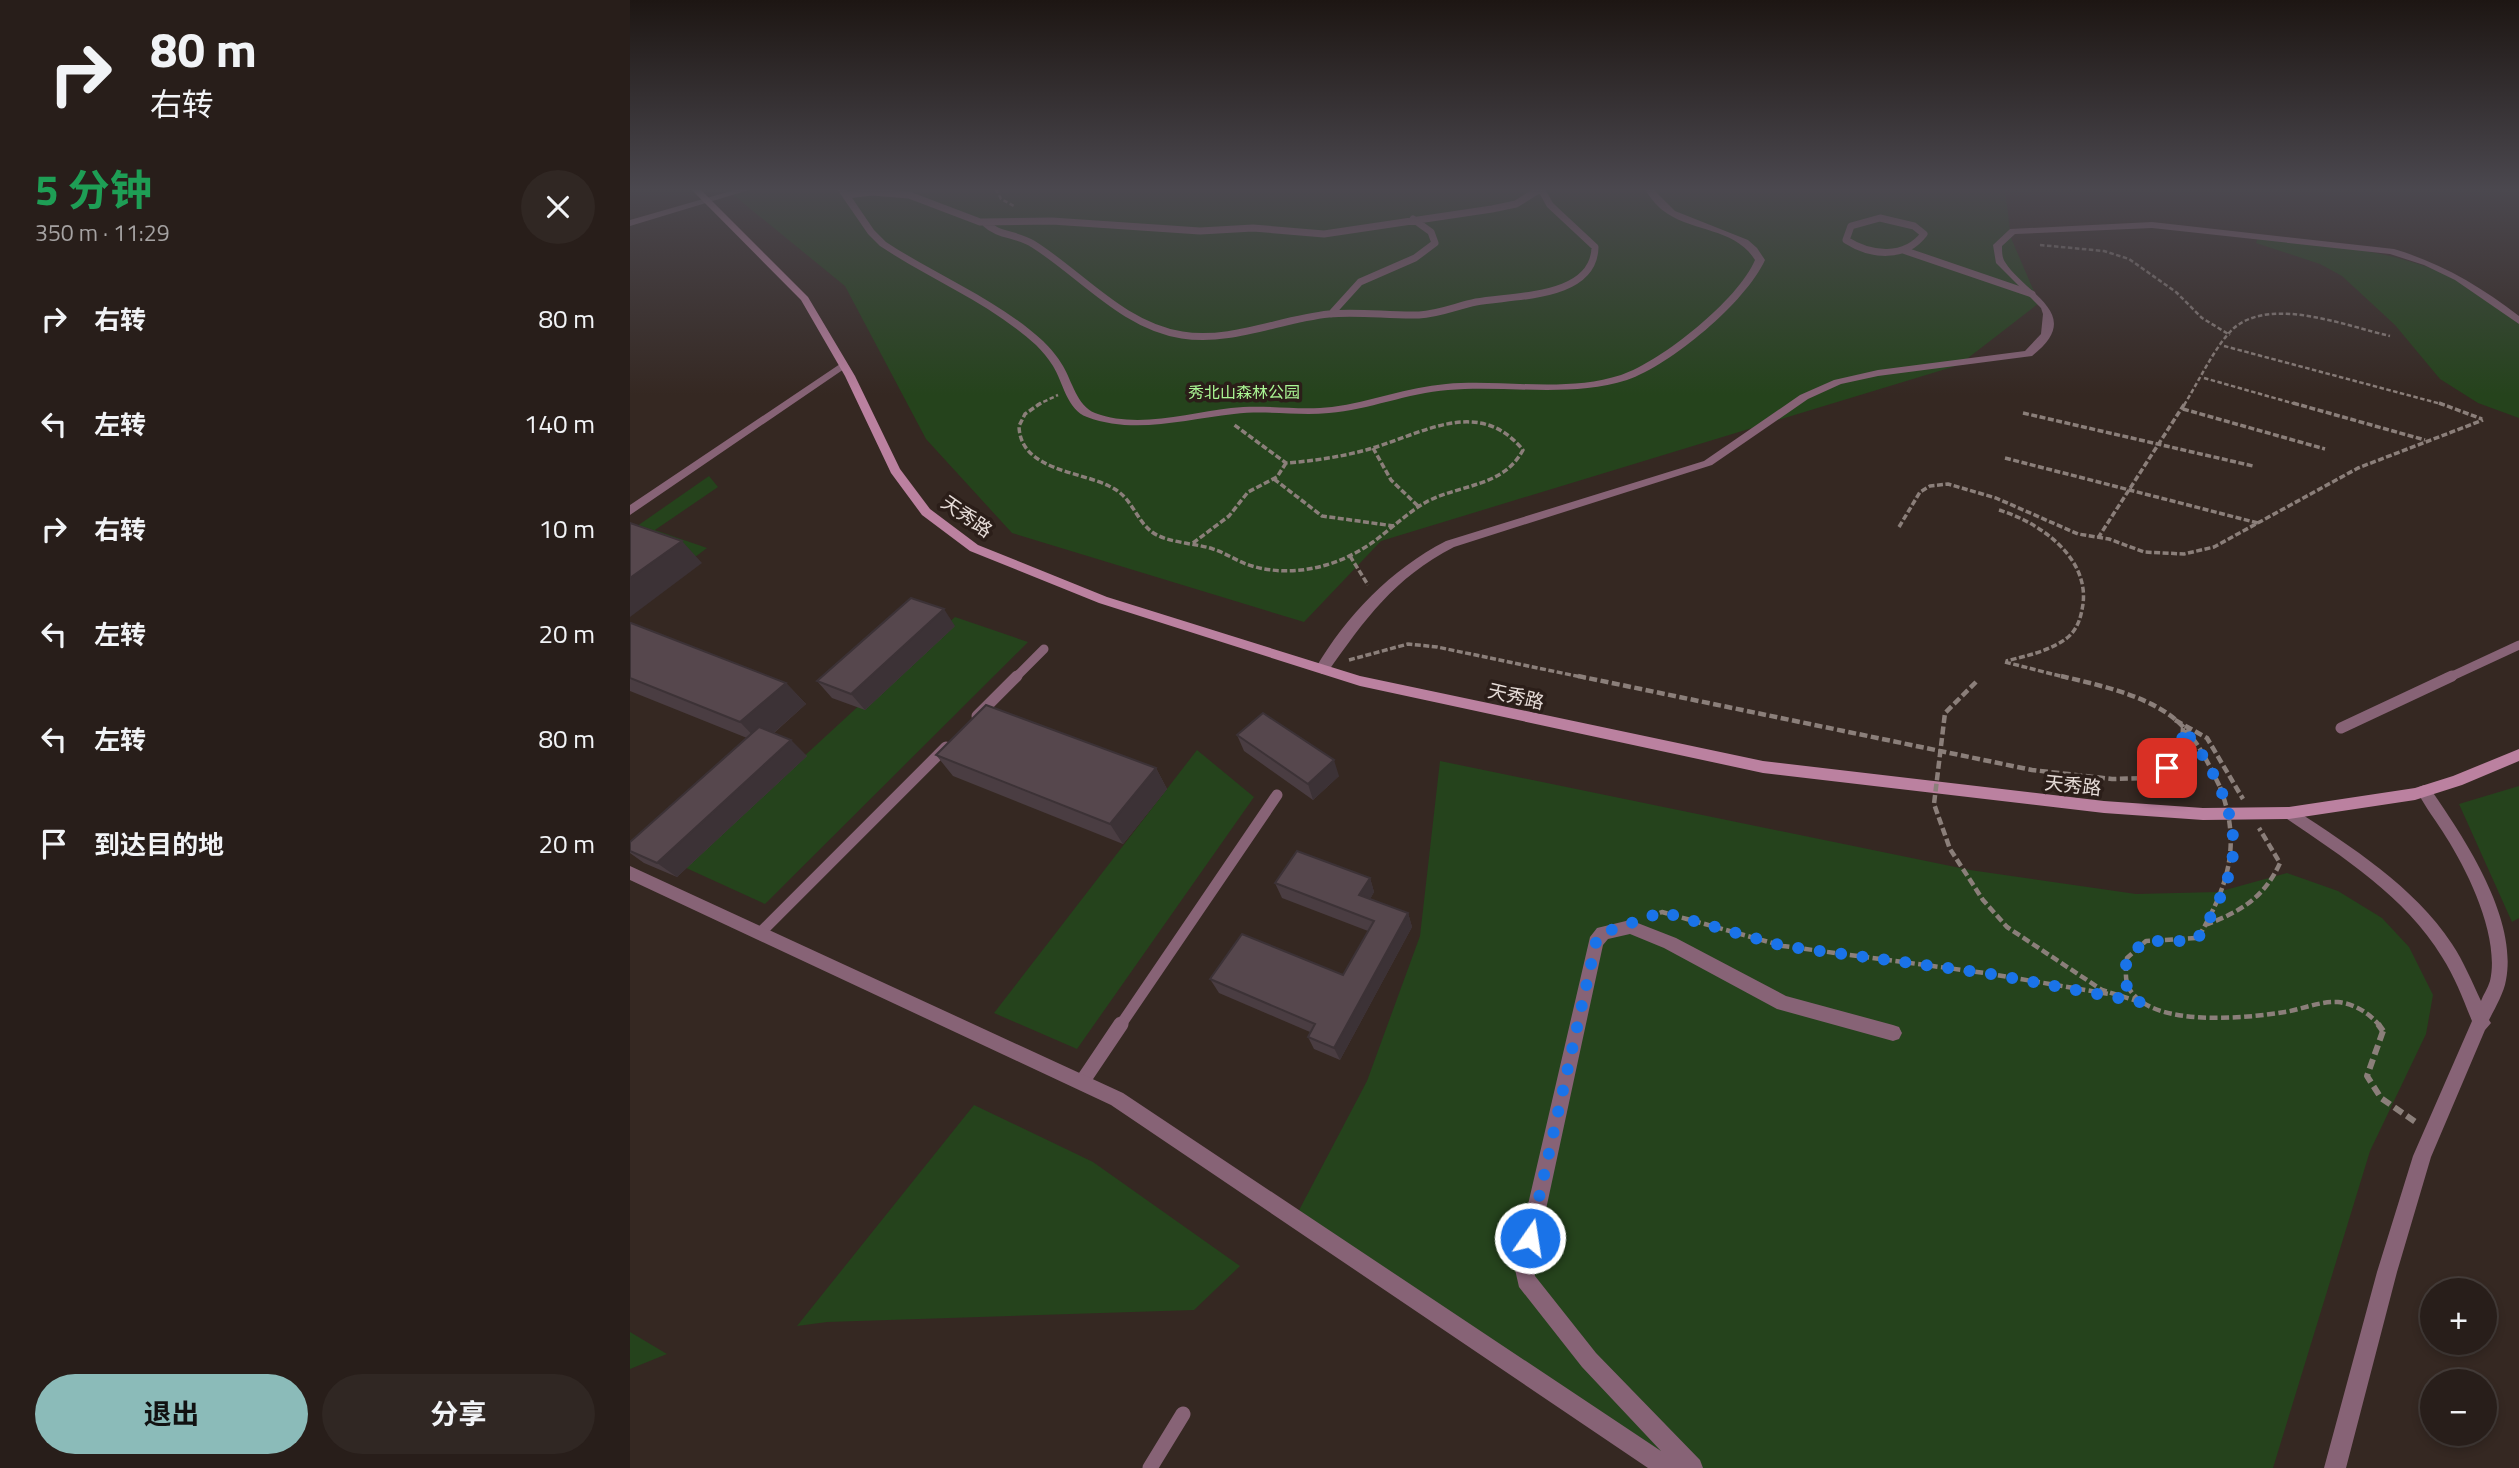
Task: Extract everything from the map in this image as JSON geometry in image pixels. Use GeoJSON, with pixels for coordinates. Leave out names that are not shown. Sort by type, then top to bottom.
{"type":"FeatureCollection","features":[{"type":"Feature","properties":{"kind":"main road","name":"天秀路"},"geometry":{"type":"LineString","coordinates":[[764,258],[805,299],[843,365],[895,470],[926,512],[974,548],[1104,600],[1360,681],[1540,722],[1763,767],[2091,806],[2289,813],[2424,791],[2519,755]]}},
{"type":"Feature","properties":{"kind":"street"},"geometry":{"type":"LineString","coordinates":[[906,258],[1034,338],[1055,360],[1078,408],[1087,414],[1153,421],[1253,409],[1333,410],[1445,386],[1605,382],[1640,370],[1723,307],[1755,274],[1758,258]]}},
{"type":"Feature","properties":{"kind":"street"},"geometry":{"type":"LineString","coordinates":[[1322,669],[1376,597],[1406,568],[1450,544],[1708,463],[1821,388],[1878,373],[2028,354],[2042,341],[2051,323],[2045,307],[1998,258]]}},
{"type":"Feature","properties":{"kind":"street"},"geometry":{"type":"LineString","coordinates":[[2411,258],[2471,283],[2519,321]]}},
{"type":"Feature","properties":{"kind":"street"},"geometry":{"type":"LineString","coordinates":[[630,511],[843,365]]}},
{"type":"Feature","properties":{"kind":"street"},"geometry":{"type":"LineString","coordinates":[[2335,1468],[2387,1272],[2422,1156],[2498,981],[2500,964],[2496,929],[2476,877],[2456,836],[2424,791]]}},
{"type":"Feature","properties":{"kind":"street"},"geometry":{"type":"LineString","coordinates":[[2289,813],[2394,888],[2419,915],[2443,943],[2482,1023]]}},
{"type":"Feature","properties":{"kind":"street"},"geometry":{"type":"LineString","coordinates":[[630,873],[1117,1099],[1667,1468]]}},
{"type":"Feature","properties":{"kind":"street"},"geometry":{"type":"LineString","coordinates":[[1692,1468],[1589,1360],[1526,1280],[1524,1265],[1596,942],[1603,933],[1630,927],[1670,943],[1783,1003],[1893,1032]]}},
{"type":"Feature","properties":{"kind":"lane"},"geometry":{"type":"LineString","coordinates":[[1054,258],[1114,306],[1179,335],[1248,330],[1331,314],[1418,316],[1545,291],[1584,276],[1596,258]]}},
{"type":"Feature","properties":{"kind":"lane"},"geometry":{"type":"LineString","coordinates":[[1331,314],[1360,282],[1416,258]]}},
{"type":"Feature","properties":{"kind":"lane"},"geometry":{"type":"LineString","coordinates":[[1925,258],[2032,294]]}},
{"type":"Feature","properties":{"kind":"lane"},"geometry":{"type":"LineString","coordinates":[[2341,729],[2519,645]]}},
{"type":"Feature","properties":{"kind":"lane"},"geometry":{"type":"LineString","coordinates":[[965,727],[1044,649]]}},
{"type":"Feature","properties":{"kind":"lane"},"geometry":{"type":"LineString","coordinates":[[760,933],[956,737]]}},
{"type":"Feature","properties":{"kind":"lane"},"geometry":{"type":"LineString","coordinates":[[1082,1082],[1277,795]]}},
{"type":"Feature","properties":{"kind":"lane"},"geometry":{"type":"LineString","coordinates":[[1150,1468],[1183,1414]]}},
{"type":"Feature","properties":{"kind":"path"},"geometry":{"type":"LineString","coordinates":[[2124,258],[2155,275],[2202,318],[2230,335]]}},
{"type":"Feature","properties":{"kind":"path"},"geometry":{"type":"LineString","coordinates":[[2098,538],[2230,335],[2244,321],[2268,311],[2390,336]]}},
{"type":"Feature","properties":{"kind":"path"},"geometry":{"type":"LineString","coordinates":[[1899,527],[1920,492],[1939,484],[1996,498],[2078,534],[2170,556],[2214,547],[2358,468],[2425,440],[2483,420],[2444,404],[2224,346]]}},
{"type":"Feature","properties":{"kind":"path"},"geometry":{"type":"LineString","coordinates":[[2204,378],[2425,440]]}},
{"type":"Feature","properties":{"kind":"path"},"geometry":{"type":"LineString","coordinates":[[1071,389],[1036,405],[1021,418],[1018,429],[1028,452],[1038,460],[1102,481],[1120,491],[1133,503],[1152,532],[1192,543],[1252,566],[1290,572],[1327,565],[1350,556],[1418,506],[1505,473],[1519,460],[1523,450],[1515,436],[1501,427],[1458,421],[1373,448],[1286,463],[1274,479],[1248,492],[1229,516],[1192,543]]}},
{"type":"Feature","properties":{"kind":"path"},"geometry":{"type":"LineString","coordinates":[[2183,409],[2325,449]]}},
{"type":"Feature","properties":{"kind":"path"},"geometry":{"type":"LineString","coordinates":[[1218,413],[1286,463]]}},
{"type":"Feature","properties":{"kind":"path"},"geometry":{"type":"LineString","coordinates":[[2023,413],[2253,466]]}},
{"type":"Feature","properties":{"kind":"path"},"geometry":{"type":"LineString","coordinates":[[1373,448],[1383,472],[1396,490],[1418,506]]}},
{"type":"Feature","properties":{"kind":"path"},"geometry":{"type":"LineString","coordinates":[[2005,458],[2260,524]]}},
{"type":"Feature","properties":{"kind":"path"},"geometry":{"type":"LineString","coordinates":[[1274,479],[1322,516],[1394,526]]}},
{"type":"Feature","properties":{"kind":"path"},"geometry":{"type":"LineString","coordinates":[[1999,510],[2024,517],[2062,548],[2085,589],[2079,624],[2072,633],[2035,652],[2005,662],[2140,701],[2207,738],[2280,863],[2266,892],[2234,914],[2206,925]]}},
{"type":"Feature","properties":{"kind":"path"},"geometry":{"type":"LineString","coordinates":[[1350,556],[1376,597]]}},
{"type":"Feature","properties":{"kind":"path"},"geometry":{"type":"LineString","coordinates":[[1322,669],[1408,644],[1437,647],[2032,770],[2112,779],[2153,778],[2181,759],[2183,728]]}},
{"type":"Feature","properties":{"kind":"path"},"geometry":{"type":"LineString","coordinates":[[1976,682],[1945,713],[1935,777],[1934,815],[1942,834],[1993,914],[2084,981],[2121,1000],[2140,1002],[2194,1017],[2225,1020],[2334,1002],[2370,1014],[2383,1031],[2383,1041],[2371,1056],[2367,1076],[2371,1085],[2400,1113],[2433,1132]]}},
{"type":"Feature","properties":{"kind":"path"},"geometry":{"type":"LineString","coordinates":[[2140,1002],[2129,993],[2124,975],[2127,958],[2146,941],[2188,941],[2198,938],[2230,873],[2231,835],[2220,787],[2204,757],[2175,720]]}},
{"type":"Feature","properties":{"kind":"path"},"geometry":{"type":"LineString","coordinates":[[1619,928],[1662,912],[1783,946],[2109,994]]}},
{"type":"Feature","properties":{"kind":"green space","name":"秀北山森林公园"},"geometry":{"type":"Polygon","coordinates":[[[810,258],[2019,258],[2039,303],[1959,365],[1381,541],[1304,622],[1012,533],[926,439],[845,286],[810,258]]]}},
{"type":"Feature","properties":{"kind":"green space"},"geometry":{"type":"Polygon","coordinates":[[[2300,258],[2397,258],[2448,275],[2478,292],[2519,324],[2519,418],[2478,403],[2440,379],[2395,325],[2342,276],[2300,258]]]}},
{"type":"Feature","properties":{"kind":"green space"},"geometry":{"type":"Polygon","coordinates":[[[709,476],[718,487],[655,530],[707,548],[630,606],[630,531],[709,476]]]}},
{"type":"Feature","properties":{"kind":"green space"},"geometry":{"type":"Polygon","coordinates":[[[955,617],[1028,642],[765,904],[684,867],[955,617]]]}},
{"type":"Feature","properties":{"kind":"green space"},"geometry":{"type":"Polygon","coordinates":[[[1197,750],[1254,797],[1077,1049],[994,1013],[1197,750]]]}},
{"type":"Feature","properties":{"kind":"green space"},"geometry":{"type":"Polygon","coordinates":[[[1440,761],[1970,870],[2136,894],[2218,892],[2287,873],[2338,891],[2382,918],[2409,947],[2433,995],[2426,1034],[2370,1151],[2273,1468],[1654,1468],[1296,1216],[1367,1081],[1420,936],[1440,761]]]}},
{"type":"Feature","properties":{"kind":"green space"},"geometry":{"type":"Polygon","coordinates":[[[2519,786],[2519,918],[2512,922],[2459,804],[2519,786]]]}},
{"type":"Feature","properties":{"kind":"green space"},"geometry":{"type":"Polygon","coordinates":[[[974,1105],[1093,1162],[1240,1266],[1194,1310],[827,1322],[797,1326],[974,1105]]]}},
{"type":"Feature","properties":{"kind":"green space"},"geometry":{"type":"Polygon","coordinates":[[[630,1332],[667,1354],[630,1369],[630,1332]]]}},
{"type":"Feature","properties":{"kind":"building"},"geometry":{"type":"Polygon","coordinates":[[[630,523],[682,541],[630,578],[630,523]]]}},
{"type":"Feature","properties":{"kind":"building"},"geometry":{"type":"Polygon","coordinates":[[[911,598],[944,609],[851,694],[817,681],[911,598]]]}},
{"type":"Feature","properties":{"kind":"building"},"geometry":{"type":"Polygon","coordinates":[[[631,623],[786,683],[740,722],[630,678],[631,623]]]}},
{"type":"Feature","properties":{"kind":"building"},"geometry":{"type":"Polygon","coordinates":[[[986,705],[1156,768],[1110,824],[936,755],[986,705]]]}},
{"type":"Feature","properties":{"kind":"building"},"geometry":{"type":"Polygon","coordinates":[[[1263,713],[1334,760],[1308,784],[1237,735],[1263,713]]]}},
{"type":"Feature","properties":{"kind":"building"},"geometry":{"type":"Polygon","coordinates":[[[759,727],[791,740],[657,863],[630,851],[630,842],[759,727]]]}},
{"type":"Feature","properties":{"kind":"building"},"geometry":{"type":"Polygon","coordinates":[[[1297,851],[1370,878],[1359,895],[1408,913],[1334,1048],[1308,1037],[1315,1024],[1210,979],[1242,934],[1343,975],[1374,921],[1275,883],[1297,851]]]}},
{"type":"Feature","properties":{"kind":"route"},"geometry":{"type":"LineString","coordinates":[[1530,1238],[1596,942],[1603,933],[1662,912],[1783,946],[1985,973],[2109,994],[2121,1000],[2140,1002],[2129,993],[2124,975],[2127,958],[2146,941],[2188,941],[2198,938],[2230,873],[2232,849],[2224,796],[2204,757],[2183,728],[2184,746],[2181,759],[2167,768]]}}]}
